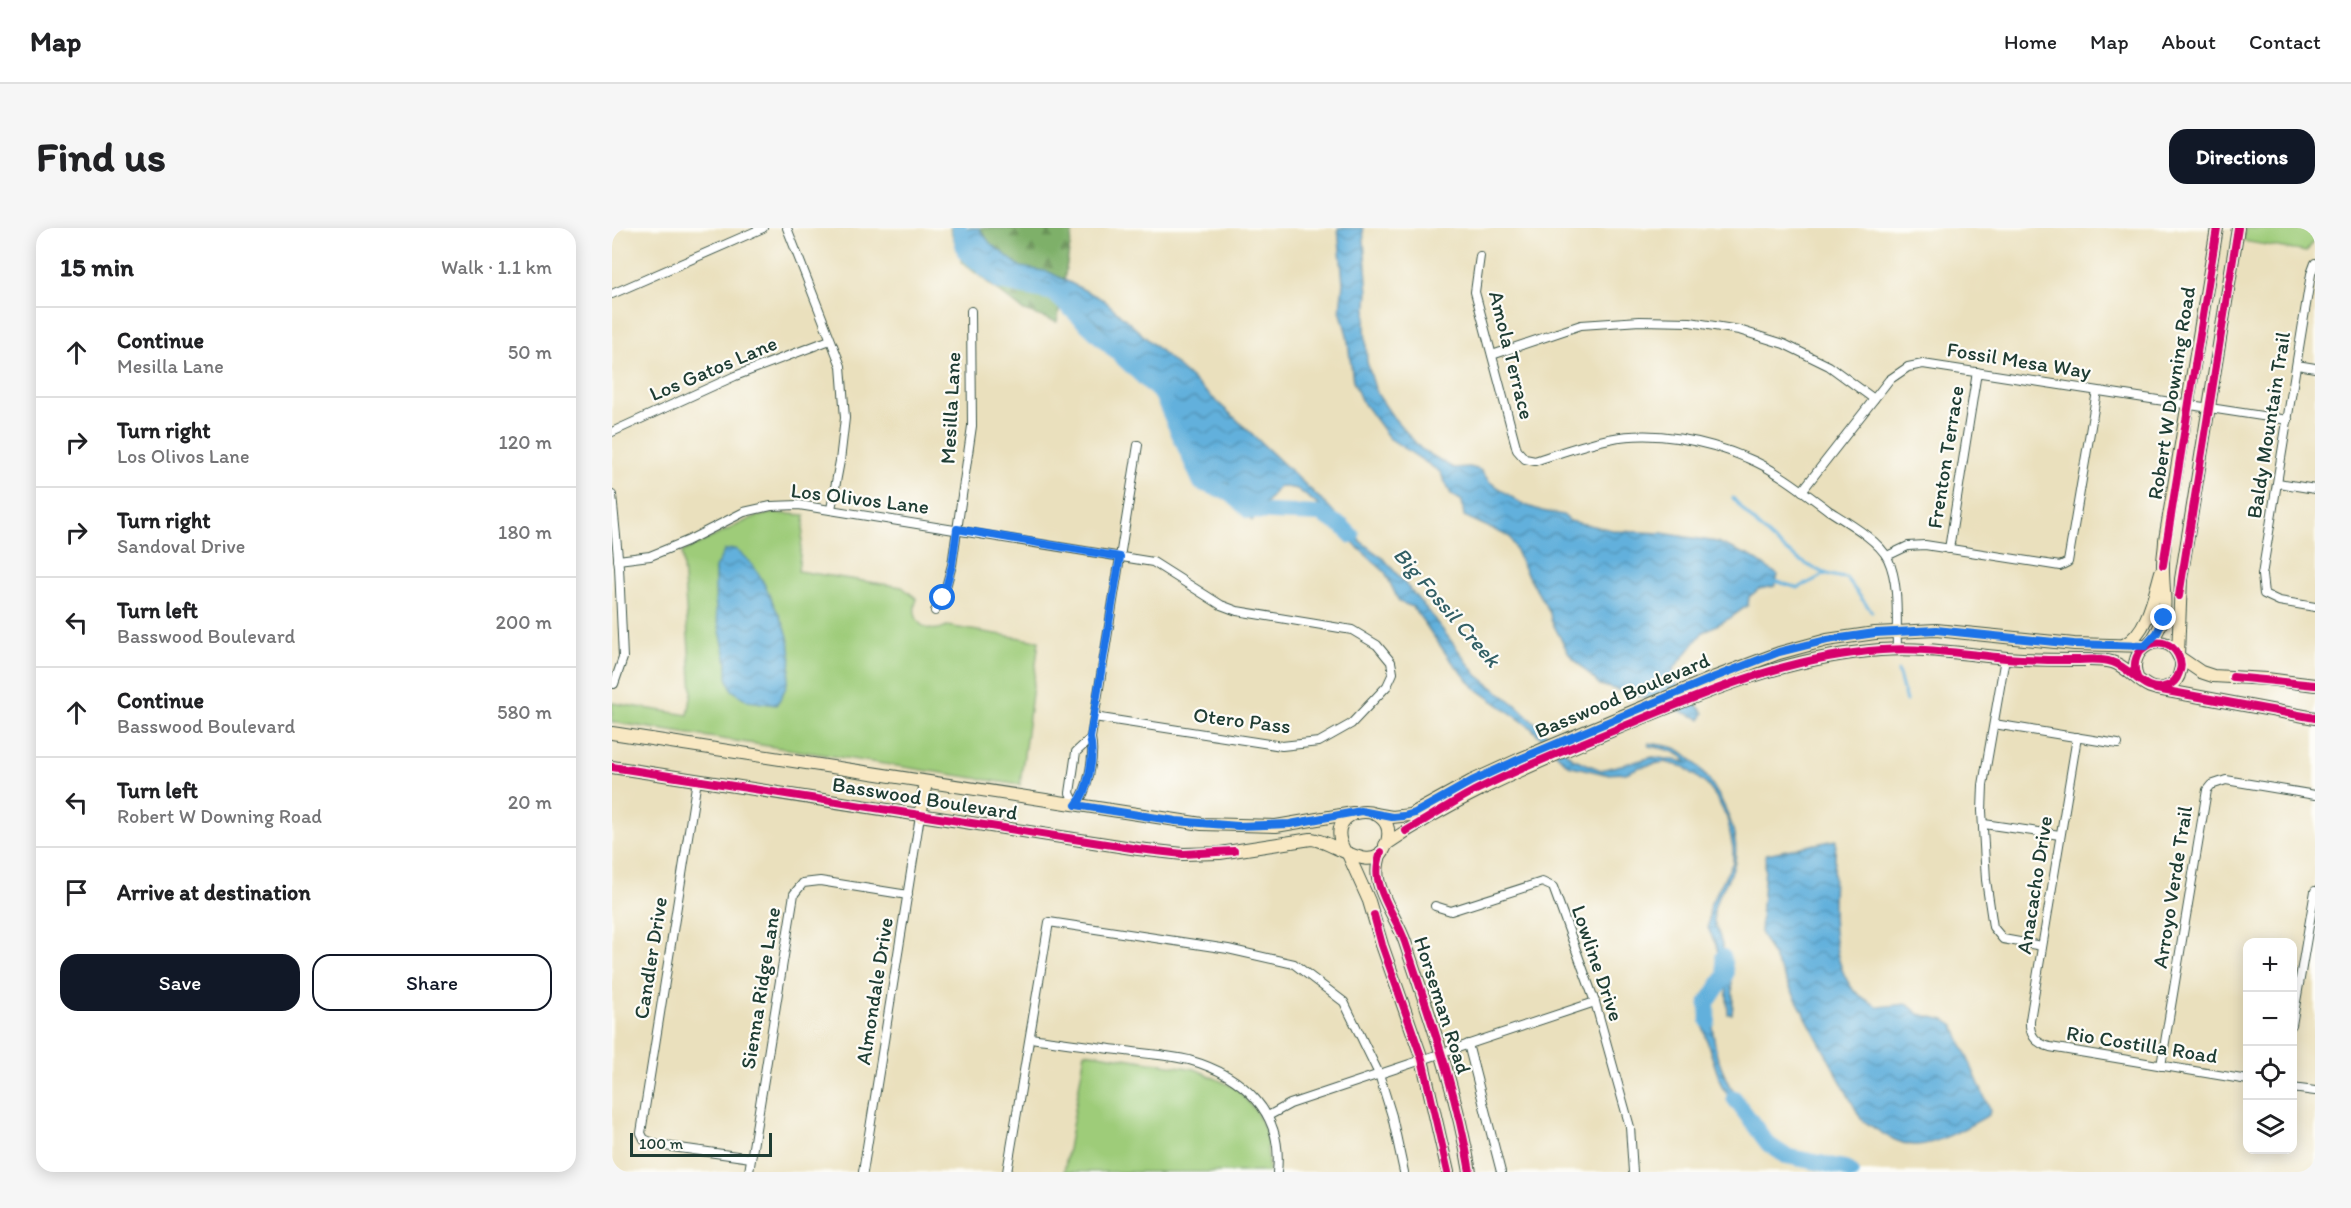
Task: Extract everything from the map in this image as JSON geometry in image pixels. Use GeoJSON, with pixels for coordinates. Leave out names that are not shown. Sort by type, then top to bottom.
{"type":"FeatureCollection","features":[{"type":"Feature","properties":{"kind":"main road","name":"Robert W Downing Road"},"geometry":{"type":"LineString","coordinates":[[2147,645],[2160,628],[2165,613],[2163,565],[2217,228]]}},
{"type":"Feature","properties":{"kind":"main road","name":"Robert W Downing Road"},"geometry":{"type":"LineString","coordinates":[[2179,656],[2180,587],[2238,228]]}},
{"type":"Feature","properties":{"kind":"main road"},"geometry":{"type":"LineString","coordinates":[[2124,645],[2133,638],[2145,619],[2163,565]]}},
{"type":"Feature","properties":{"kind":"main road","name":"Basswood Boulevard"},"geometry":{"type":"LineString","coordinates":[[1375,814],[1392,817],[1410,815],[1472,781],[1524,762],[1717,682],[1779,652],[1809,644],[1850,636],[1936,630],[2074,644],[2147,645]]}},
{"type":"Feature","properties":{"kind":"main road"},"geometry":{"type":"LineString","coordinates":[[2315,685],[2206,675],[2166,644],[2147,645],[2136,658],[2135,670],[2146,686],[2315,718]]}},
{"type":"Feature","properties":{"kind":"main road","name":"Basswood Boulevard"},"geometry":{"type":"LineString","coordinates":[[1717,682],[1806,660],[1865,651],[1897,649],[2005,658],[2108,661],[2118,664],[2138,677]]}},
{"type":"Feature","properties":{"kind":"main road"},"geometry":{"type":"LineString","coordinates":[[2152,688],[2166,687],[2177,679],[2181,666],[2179,656]]}},
{"type":"Feature","properties":{"kind":"main road","name":"Basswood Boulevard"},"geometry":{"type":"LineString","coordinates":[[612,733],[1176,821],[1238,826],[1290,824],[1354,813]]}},
{"type":"Feature","properties":{"kind":"main road","name":"Basswood Boulevard"},"geometry":{"type":"LineString","coordinates":[[1383,849],[1462,798],[1524,762]]}},
{"type":"Feature","properties":{"kind":"main road","name":"Basswood Boulevard"},"geometry":{"type":"LineString","coordinates":[[612,767],[1174,854],[1234,851],[1311,839],[1346,852]]}},
{"type":"Feature","properties":{"kind":"main road"},"geometry":{"type":"LineString","coordinates":[[920,816],[926,783]]}},
{"type":"Feature","properties":{"kind":"main road"},"geometry":{"type":"LineString","coordinates":[[1354,813],[1375,814],[1383,821],[1387,830],[1383,849],[1368,859],[1357,858],[1346,852],[1339,836],[1343,822],[1354,813]]}},
{"type":"Feature","properties":{"kind":"main road","name":"Horseman Road"},"geometry":{"type":"LineString","coordinates":[[1383,849],[1377,870],[1379,884],[1404,938],[1442,1053],[1466,1146],[1470,1172]]}},
{"type":"Feature","properties":{"kind":"main road","name":"Horseman Road"},"geometry":{"type":"LineString","coordinates":[[1346,852],[1369,901],[1422,1059],[1448,1172]]}},
{"type":"Feature","properties":{"kind":"street"},"geometry":{"type":"LineString","coordinates":[[612,294],[763,228]]}},
{"type":"Feature","properties":{"kind":"street"},"geometry":{"type":"LineString","coordinates":[[787,228],[841,366],[845,418],[831,510]]}},
{"type":"Feature","properties":{"kind":"street","name":"Amola Terrace"},"geometry":{"type":"LineString","coordinates":[[1480,256],[1475,292],[1517,450],[1525,459],[1534,461],[1610,439],[1654,436],[1701,442],[1749,458],[1802,491]]}},
{"type":"Feature","properties":{"kind":"street","name":"Baldy Mountain Trail"},"geometry":{"type":"LineString","coordinates":[[2315,263],[2262,575],[2264,594],[2279,601],[2315,607]]}},
{"type":"Feature","properties":{"kind":"street","name":"Mesilla Lane"},"geometry":{"type":"LineString","coordinates":[[935,611],[943,598],[952,565],[972,426],[971,311]]}},
{"type":"Feature","properties":{"kind":"street"},"geometry":{"type":"LineString","coordinates":[[1492,355],[1581,325],[1640,321],[1690,322],[1739,330],[1784,344],[1829,366],[1874,399]]}},
{"type":"Feature","properties":{"kind":"street","name":"Los Gatos Lane"},"geometry":{"type":"LineString","coordinates":[[612,432],[735,376],[830,340]]}},
{"type":"Feature","properties":{"kind":"street","name":"Fossil Mesa Way"},"geometry":{"type":"LineString","coordinates":[[1802,491],[1888,380],[1908,367],[1923,364],[2288,420]]}},
{"type":"Feature","properties":{"kind":"street"},"geometry":{"type":"LineString","coordinates":[[2297,365],[2315,368]]}},
{"type":"Feature","properties":{"kind":"street","name":"Frenton Terrace"},"geometry":{"type":"LineString","coordinates":[[1949,549],[1977,372]]}},
{"type":"Feature","properties":{"kind":"street"},"geometry":{"type":"LineString","coordinates":[[1887,556],[1908,546],[1925,545],[2060,566],[2068,562],[2097,391]]}},
{"type":"Feature","properties":{"kind":"street"},"geometry":{"type":"LineString","coordinates":[[1090,738],[1076,752],[1070,793],[1076,805],[1085,796],[1092,747],[1090,738],[1138,445]]}},
{"type":"Feature","properties":{"kind":"street"},"geometry":{"type":"LineString","coordinates":[[2278,483],[2315,489]]}},
{"type":"Feature","properties":{"kind":"street"},"geometry":{"type":"LineString","coordinates":[[1802,491],[1866,537],[1887,556],[1892,570],[1895,593],[1897,649]]}},
{"type":"Feature","properties":{"kind":"street"},"geometry":{"type":"LineString","coordinates":[[612,495],[623,658],[614,684]]}},
{"type":"Feature","properties":{"kind":"street","name":"Los Olivos Lane"},"geometry":{"type":"LineString","coordinates":[[618,560],[650,556],[687,541],[744,512],[799,505],[1153,562],[1221,605],[1237,611],[1352,630],[1377,645],[1391,662],[1393,673]]}},
{"type":"Feature","properties":{"kind":"street"},"geometry":{"type":"LineString","coordinates":[[2005,658],[1983,785],[1982,811],[1986,880],[1993,927],[2003,939],[2042,946]]}},
{"type":"Feature","properties":{"kind":"street","name":"Otero Pass"},"geometry":{"type":"LineString","coordinates":[[1094,717],[1282,746],[1319,742],[1351,724],[1388,686],[1393,673]]}},
{"type":"Feature","properties":{"kind":"street"},"geometry":{"type":"LineString","coordinates":[[1994,724],[2118,744]]}},
{"type":"Feature","properties":{"kind":"street","name":"Anacacho Drive"},"geometry":{"type":"LineString","coordinates":[[2033,1038],[2030,1020],[2077,737]]}},
{"type":"Feature","properties":{"kind":"street"},"geometry":{"type":"LineString","coordinates":[[1075,761],[1090,763]]}},
{"type":"Feature","properties":{"kind":"street","name":"Candler Drive"},"geometry":{"type":"LineString","coordinates":[[697,780],[641,1132],[644,1139],[658,1145],[751,1158]]}},
{"type":"Feature","properties":{"kind":"street","name":"Arroyo Verde Trail"},"geometry":{"type":"LineString","coordinates":[[2161,1066],[2207,790],[2211,785],[2226,780],[2315,795]]}},
{"type":"Feature","properties":{"kind":"street","name":"Almondale Drive"},"geometry":{"type":"LineString","coordinates":[[863,1172],[920,816]]}},
{"type":"Feature","properties":{"kind":"street"},"geometry":{"type":"LineString","coordinates":[[1984,824],[2060,835]]}},
{"type":"Feature","properties":{"kind":"street","name":"Sienna Ridge Lane"},"geometry":{"type":"LineString","coordinates":[[749,1172],[794,894],[803,883],[820,881],[908,895]]}},
{"type":"Feature","properties":{"kind":"street","name":"Lowline Drive"},"geometry":{"type":"LineString","coordinates":[[1435,906],[1451,911],[1542,882],[1553,887],[1595,1002],[1630,1127],[1633,1172]]}},
{"type":"Feature","properties":{"kind":"street"},"geometry":{"type":"LineString","coordinates":[[2297,996],[2315,891]]}},
{"type":"Feature","properties":{"kind":"street"},"geometry":{"type":"LineString","coordinates":[[1007,1172],[1049,922],[1228,949],[1294,964],[1344,1002],[1379,1074],[1392,1116],[1404,1172]]}},
{"type":"Feature","properties":{"kind":"street"},"geometry":{"type":"LineString","coordinates":[[1268,1116],[1290,1104],[1595,1002]]}},
{"type":"Feature","properties":{"kind":"street"},"geometry":{"type":"LineString","coordinates":[[1030,1038],[1188,1060],[1217,1070],[1248,1089],[1268,1116],[1277,1142],[1277,1172]]}},
{"type":"Feature","properties":{"kind":"street","name":"Rio Costilla Road"},"geometry":{"type":"LineString","coordinates":[[2033,1038],[2050,1047],[2243,1079]]}},
{"type":"Feature","properties":{"kind":"street"},"geometry":{"type":"LineString","coordinates":[[1468,1044],[1501,1172]]}},
{"type":"Feature","properties":{"kind":"street"},"geometry":{"type":"LineString","coordinates":[[2297,1089],[2315,1092]]}},
{"type":"Feature","properties":{"kind":"green space"},"geometry":{"type":"Polygon","coordinates":[[[950,228],[1073,228],[1057,322],[1024,311],[962,262],[950,228]]]}},
{"type":"Feature","properties":{"kind":"green space"},"geometry":{"type":"Polygon","coordinates":[[[2245,228],[2315,228],[2315,240],[2306,252],[2243,241],[2245,228]]]}},
{"type":"Feature","properties":{"kind":"green space"},"geometry":{"type":"Polygon","coordinates":[[[773,513],[805,515],[798,571],[902,587],[917,599],[915,614],[917,620],[926,628],[940,629],[947,626],[1039,641],[1020,785],[612,722],[612,703],[688,715],[692,692],[682,552],[752,518],[773,513]]]}},
{"type":"Feature","properties":{"kind":"green space"},"geometry":{"type":"Polygon","coordinates":[[[1085,1052],[1195,1069],[1236,1088],[1256,1111],[1266,1132],[1269,1172],[1064,1172],[1085,1052]]]}},
{"type":"Feature","properties":{"kind":"water"},"geometry":{"type":"Polygon","coordinates":[[[961,228],[979,228],[990,243],[1021,267],[1049,272],[1104,300],[1234,417],[1331,509],[1359,540],[1385,560],[1429,612],[1477,675],[1516,705],[1572,758],[1601,770],[1653,757],[1687,762],[1675,752],[1649,746],[1649,743],[1676,748],[1694,762],[1722,801],[1729,817],[1736,847],[1733,869],[1718,897],[1714,913],[1730,975],[1733,994],[1732,1014],[1728,1014],[1726,980],[1716,945],[1708,928],[1710,905],[1733,862],[1733,848],[1727,818],[1707,785],[1684,767],[1664,762],[1640,767],[1626,773],[1605,774],[1568,765],[1529,726],[1475,688],[1449,658],[1413,607],[1399,602],[1385,572],[1355,545],[1319,506],[1297,489],[1279,486],[1252,521],[1242,508],[1229,483],[1206,482],[1202,468],[1154,387],[1100,325],[1050,284],[1012,279],[988,265],[969,251],[961,228]]]}},
{"type":"Feature","properties":{"kind":"water"},"geometry":{"type":"Polygon","coordinates":[[[1338,228],[1363,228],[1368,293],[1365,325],[1367,362],[1376,392],[1393,417],[1421,449],[1453,468],[1470,467],[1480,470],[1490,482],[1522,504],[1563,515],[1570,521],[1617,531],[1662,533],[1717,542],[1752,557],[1778,575],[1775,586],[1759,589],[1749,597],[1748,605],[1730,618],[1703,632],[1673,670],[1673,680],[1704,713],[1701,719],[1646,698],[1600,685],[1569,654],[1551,620],[1550,613],[1525,571],[1510,537],[1464,516],[1462,501],[1451,494],[1440,472],[1389,438],[1361,400],[1353,381],[1347,335],[1340,310],[1343,283],[1338,228]]]}},
{"type":"Feature","properties":{"kind":"water"},"geometry":{"type":"Polygon","coordinates":[[[735,549],[759,574],[789,639],[790,669],[785,688],[776,705],[748,701],[732,690],[727,677],[727,662],[716,613],[715,568],[725,550],[735,549]]]}},
{"type":"Feature","properties":{"kind":"water"},"geometry":{"type":"Polygon","coordinates":[[[1836,840],[1833,917],[1838,956],[1843,973],[1855,991],[1878,1007],[1907,1004],[1919,1014],[1945,1020],[1954,1026],[1990,1110],[1989,1115],[1932,1142],[1915,1145],[1900,1142],[1886,1136],[1861,1119],[1760,932],[1766,854],[1836,840]]]}},
{"type":"Feature","properties":{"kind":"water"},"geometry":{"type":"Polygon","coordinates":[[[1708,994],[1714,1013],[1713,1033],[1717,1056],[1729,1085],[1745,1105],[1748,1116],[1743,1116],[1722,1087],[1710,1051],[1703,1026],[1702,1001],[1708,994]]]}},
{"type":"Feature","properties":{"kind":"waterway","name":"Big Fossil Creek"},"geometry":{"type":"LineString","coordinates":[[959,228],[965,252],[1000,282],[1053,293],[1162,395],[1201,483],[1230,493],[1249,511],[1320,514],[1342,526],[1352,536]]}},
{"type":"Feature","properties":{"kind":"waterway"},"geometry":{"type":"LineString","coordinates":[[1733,498],[1755,523],[1799,560],[1830,575],[1846,578],[1872,612]]}},
{"type":"Feature","properties":{"kind":"waterway"},"geometry":{"type":"LineString","coordinates":[[1775,581],[1798,588],[1826,574]]}},
{"type":"Feature","properties":{"kind":"waterway"},"geometry":{"type":"LineString","coordinates":[[1898,671],[1906,701]]}},
{"type":"Feature","properties":{"kind":"waterway","name":"Big Fossil Creek"},"geometry":{"type":"LineString","coordinates":[[1708,1021],[1707,1003],[1726,974],[1723,957]]}},
{"type":"Feature","properties":{"kind":"waterway","name":"Big Fossil Creek"},"geometry":{"type":"LineString","coordinates":[[1734,1098],[1768,1144],[1786,1156],[1845,1168],[1851,1172]]}},
{"type":"Feature","properties":{"kind":"cycle path"},"geometry":{"type":"LineString","coordinates":[[2163,565],[2217,228]]}},
{"type":"Feature","properties":{"kind":"cycle path"},"geometry":{"type":"LineString","coordinates":[[2179,596],[2238,228]]}},
{"type":"Feature","properties":{"kind":"cycle path"},"geometry":{"type":"LineString","coordinates":[[1406,831],[1474,791],[1556,754],[1728,685],[1818,659],[1850,653],[1897,649],[2023,659],[2103,660],[2119,665],[2145,684],[2159,688],[2171,684],[2177,677],[2181,666],[2178,655],[2172,647],[2164,643],[2148,645],[2137,657],[2135,666],[2137,677]]}},
{"type":"Feature","properties":{"kind":"cycle path"},"geometry":{"type":"LineString","coordinates":[[2233,677],[2315,685]]}},
{"type":"Feature","properties":{"kind":"cycle path"},"geometry":{"type":"LineString","coordinates":[[2156,689],[2315,718]]}},
{"type":"Feature","properties":{"kind":"cycle path"},"geometry":{"type":"LineString","coordinates":[[612,767],[1138,849],[1183,854],[1234,851]]}},
{"type":"Feature","properties":{"kind":"cycle path"},"geometry":{"type":"LineString","coordinates":[[1381,852],[1377,868],[1380,887],[1405,942],[1433,1027],[1458,1113],[1470,1172]]}},
{"type":"Feature","properties":{"kind":"cycle path"},"geometry":{"type":"LineString","coordinates":[[1374,915],[1382,945],[1422,1059],[1448,1172]]}},
{"type":"Feature","properties":{"kind":"route"},"geometry":{"type":"LineString","coordinates":[[943,598],[952,565],[957,529],[1120,557],[1090,738],[1092,747],[1085,796],[1076,805],[1176,821],[1238,826],[1290,824],[1361,811],[1392,817],[1410,815],[1472,781],[1520,759],[1715,677],[1779,652],[1827,640],[1875,633],[1936,630],[2074,644],[2145,646],[2157,633],[2164,618]]}}]}
